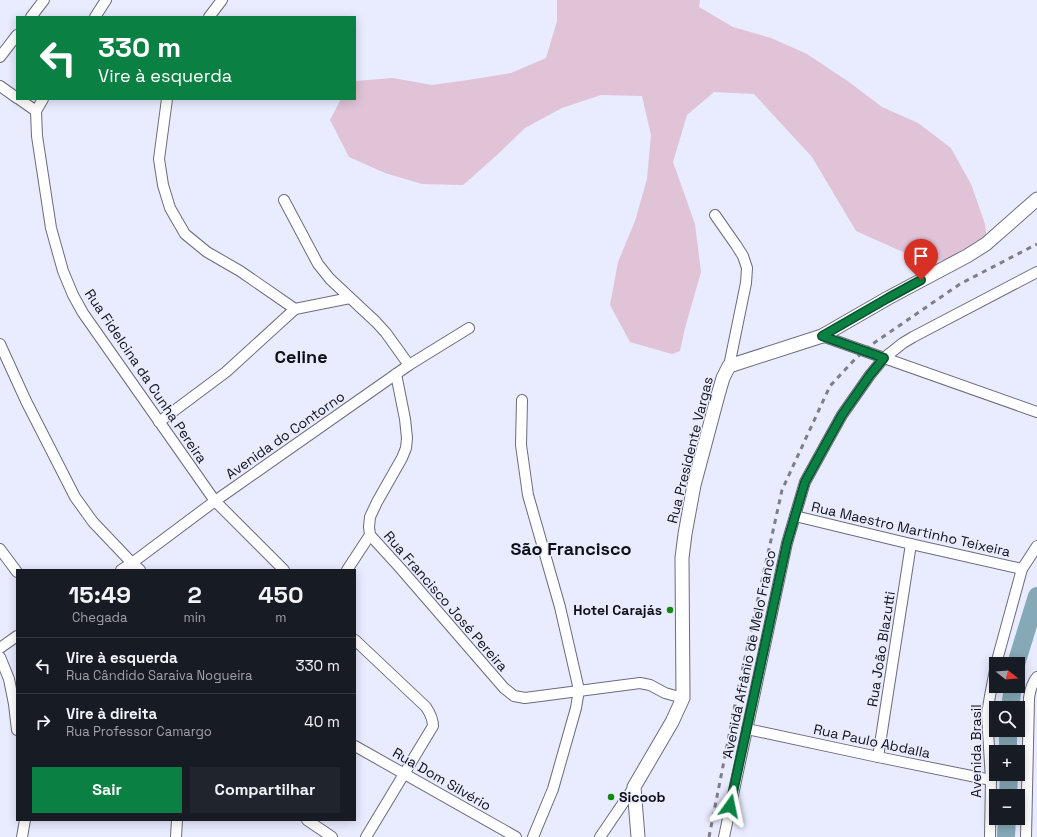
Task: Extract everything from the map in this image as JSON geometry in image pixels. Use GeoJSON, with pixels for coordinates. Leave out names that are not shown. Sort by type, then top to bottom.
{"type":"FeatureCollection","features":[{"type":"Feature","properties":{"kind":"main road"},"geometry":{"type":"LineString","coordinates":[[729,366],[822,336],[986,244],[1037,199]]}},
{"type":"Feature","properties":{"kind":"main road","name":"Rua Presidente Vargas"},"geometry":{"type":"LineString","coordinates":[[634,787],[672,722],[683,698],[682,558],[685,534],[694,485],[723,378],[729,366]]}},
{"type":"Feature","properties":{"kind":"main road"},"geometry":{"type":"LineString","coordinates":[[634,787],[638,837]]}},
{"type":"Feature","properties":{"kind":"street"},"geometry":{"type":"LineString","coordinates":[[32,16],[44,0]]}},
{"type":"Feature","properties":{"kind":"street"},"geometry":{"type":"LineString","coordinates":[[97,13],[106,0]]}},
{"type":"Feature","properties":{"kind":"street"},"geometry":{"type":"LineString","coordinates":[[210,16],[222,0]]}},
{"type":"Feature","properties":{"kind":"street"},"geometry":{"type":"LineString","coordinates":[[0,57],[16,36]]}},
{"type":"Feature","properties":{"kind":"street"},"geometry":{"type":"LineString","coordinates":[[0,86],[16,97]]}},
{"type":"Feature","properties":{"kind":"street"},"geometry":{"type":"LineString","coordinates":[[21,100],[36,111],[42,100]]}},
{"type":"Feature","properties":{"kind":"street"},"geometry":{"type":"LineString","coordinates":[[167,100],[159,159],[162,185],[170,208],[185,234],[207,252],[240,271],[295,309]]}},
{"type":"Feature","properties":{"kind":"street","name":"Rua Fidelcina da Cunha Pereira"},"geometry":{"type":"LineString","coordinates":[[36,111],[37,136],[51,228],[63,271],[73,295],[159,422],[215,501],[283,569]]}},
{"type":"Feature","properties":{"kind":"street"},"geometry":{"type":"LineString","coordinates":[[284,200],[318,264],[330,279],[386,333],[409,365]]}},
{"type":"Feature","properties":{"kind":"street","name":"Rua Presidente Vargas"},"geometry":{"type":"LineString","coordinates":[[715,215],[743,256],[746,268],[745,291],[729,366]]}},
{"type":"Feature","properties":{"kind":"street","name":"Avenida Afrânio de Melo Franco"},"geometry":{"type":"LineString","coordinates":[[724,837],[787,543],[805,482],[827,442],[850,404],[884,358],[913,337],[1037,272]]}},
{"type":"Feature","properties":{"kind":"street"},"geometry":{"type":"LineString","coordinates":[[159,422],[226,372],[295,309],[350,298]]}},
{"type":"Feature","properties":{"kind":"street","name":"Avenida do Contorno"},"geometry":{"type":"LineString","coordinates":[[126,569],[136,567],[215,501],[409,365],[469,328]]}},
{"type":"Feature","properties":{"kind":"street"},"geometry":{"type":"LineString","coordinates":[[822,336],[1037,412]]}},
{"type":"Feature","properties":{"kind":"street"},"geometry":{"type":"LineString","coordinates":[[0,344],[26,401],[75,497],[92,522],[136,567]]}},
{"type":"Feature","properties":{"kind":"street","name":"Rua Francisco José Pereira"},"geometry":{"type":"LineString","coordinates":[[396,374],[405,419],[407,438],[406,448],[370,516],[368,527],[370,535],[504,688],[514,696],[525,698],[579,690]]}},
{"type":"Feature","properties":{"kind":"street"},"geometry":{"type":"LineString","coordinates":[[522,400],[521,445],[528,495],[560,607],[579,690],[575,714],[553,789],[533,837]]}},
{"type":"Feature","properties":{"kind":"street","name":"Rua Maestro Martinho Teixeira"},"geometry":{"type":"LineString","coordinates":[[795,516],[1022,569]]}},
{"type":"Feature","properties":{"kind":"street"},"geometry":{"type":"LineString","coordinates":[[348,569],[370,535]]}},
{"type":"Feature","properties":{"kind":"street","name":"Rua João Blazutti"},"geometry":{"type":"LineString","coordinates":[[878,757],[911,544]]}},
{"type":"Feature","properties":{"kind":"street","name":"Avenida Brasil"},"geometry":{"type":"LineString","coordinates":[[998,657],[1022,569],[1037,546]]}},
{"type":"Feature","properties":{"kind":"street"},"geometry":{"type":"LineString","coordinates":[[0,548],[16,571]]}},
{"type":"Feature","properties":{"kind":"street"},"geometry":{"type":"LineString","coordinates":[[0,648],[16,637]]}},
{"type":"Feature","properties":{"kind":"street"},"geometry":{"type":"LineString","coordinates":[[356,641],[426,708],[432,717],[433,726],[366,837]]}},
{"type":"Feature","properties":{"kind":"street"},"geometry":{"type":"LineString","coordinates":[[0,658],[8,679],[14,704],[16,721]]}},
{"type":"Feature","properties":{"kind":"street"},"geometry":{"type":"LineString","coordinates":[[1026,837],[1029,698],[1030,688],[1033,681],[1037,677]]}},
{"type":"Feature","properties":{"kind":"street"},"geometry":{"type":"LineString","coordinates":[[579,690],[640,683],[650,685],[664,693],[683,698]]}},
{"type":"Feature","properties":{"kind":"street","name":"Avenida Brasil"},"geometry":{"type":"LineString","coordinates":[[989,745],[988,714],[991,693]]}},
{"type":"Feature","properties":{"kind":"street","name":"Rua Paulo Abdalla"},"geometry":{"type":"LineString","coordinates":[[747,729],[989,780]]}},
{"type":"Feature","properties":{"kind":"street","name":"Rua Dom Silvério"},"geometry":{"type":"LineString","coordinates":[[356,747],[516,837]]}},
{"type":"Feature","properties":{"kind":"street","name":"Avenida Brasil"},"geometry":{"type":"LineString","coordinates":[[990,837],[991,781]]}},
{"type":"Feature","properties":{"kind":"street"},"geometry":{"type":"LineString","coordinates":[[600,837],[634,787]]}},
{"type":"Feature","properties":{"kind":"street"},"geometry":{"type":"LineString","coordinates":[[22,837],[25,821]]}},
{"type":"Feature","properties":{"kind":"street"},"geometry":{"type":"LineString","coordinates":[[176,837],[177,821]]}},
{"type":"Feature","properties":{"kind":"street"},"geometry":{"type":"LineString","coordinates":[[308,821],[332,837]]}},
{"type":"Feature","properties":{"kind":"shaded area"},"geometry":{"type":"Polygon","coordinates":[[[557,0],[700,0],[699,7],[733,27],[771,38],[807,54],[849,82],[882,107],[918,123],[951,148],[971,184],[985,224],[987,241],[954,260],[923,261],[856,231],[812,157],[754,94],[714,92],[687,115],[673,162],[695,224],[701,272],[680,351],[672,354],[630,342],[610,305],[618,262],[635,221],[647,179],[651,135],[642,96],[601,95],[562,108],[525,128],[463,185],[422,184],[385,173],[349,157],[330,120],[340,100],[356,100],[356,81],[393,78],[432,85],[511,73],[546,58],[557,21],[557,0]]]}},
{"type":"Feature","properties":{"kind":"waterway"},"geometry":{"type":"LineString","coordinates":[[1018,657],[1037,596]]}},
{"type":"Feature","properties":{"kind":"waterway"},"geometry":{"type":"LineString","coordinates":[[1011,701],[1012,693]]}},
{"type":"Feature","properties":{"kind":"waterway"},"geometry":{"type":"LineString","coordinates":[[1008,737],[1008,745]]}},
{"type":"Feature","properties":{"kind":"waterway"},"geometry":{"type":"LineString","coordinates":[[1008,789],[1009,781]]}},
{"type":"Feature","properties":{"kind":"waterway"},"geometry":{"type":"LineString","coordinates":[[1006,837],[1007,825]]}},
{"type":"Feature","properties":{"kind":"railway"},"geometry":{"type":"LineString","coordinates":[[709,837],[739,685],[782,490],[830,386],[856,358],[871,345],[960,284],[1037,244]]}},
{"type":"Feature","properties":{"kind":"place","name":"Hotel Carajás"},"geometry":{"type":"Point","coordinates":[670,610]}},
{"type":"Feature","properties":{"kind":"place","name":"Sicoob"},"geometry":{"type":"Point","coordinates":[611,797]}},
{"type":"Feature","properties":{"kind":"district","name":"Celine"},"geometry":{"type":"Point","coordinates":[301,356]}},
{"type":"Feature","properties":{"kind":"district","name":"São Francisco"},"geometry":{"type":"Point","coordinates":[571,548]}},
{"type":"Feature","properties":{"kind":"route"},"geometry":{"type":"LineString","coordinates":[[730,806],[787,543],[805,482],[842,415],[884,358],[822,336],[921,280]]}}]}
